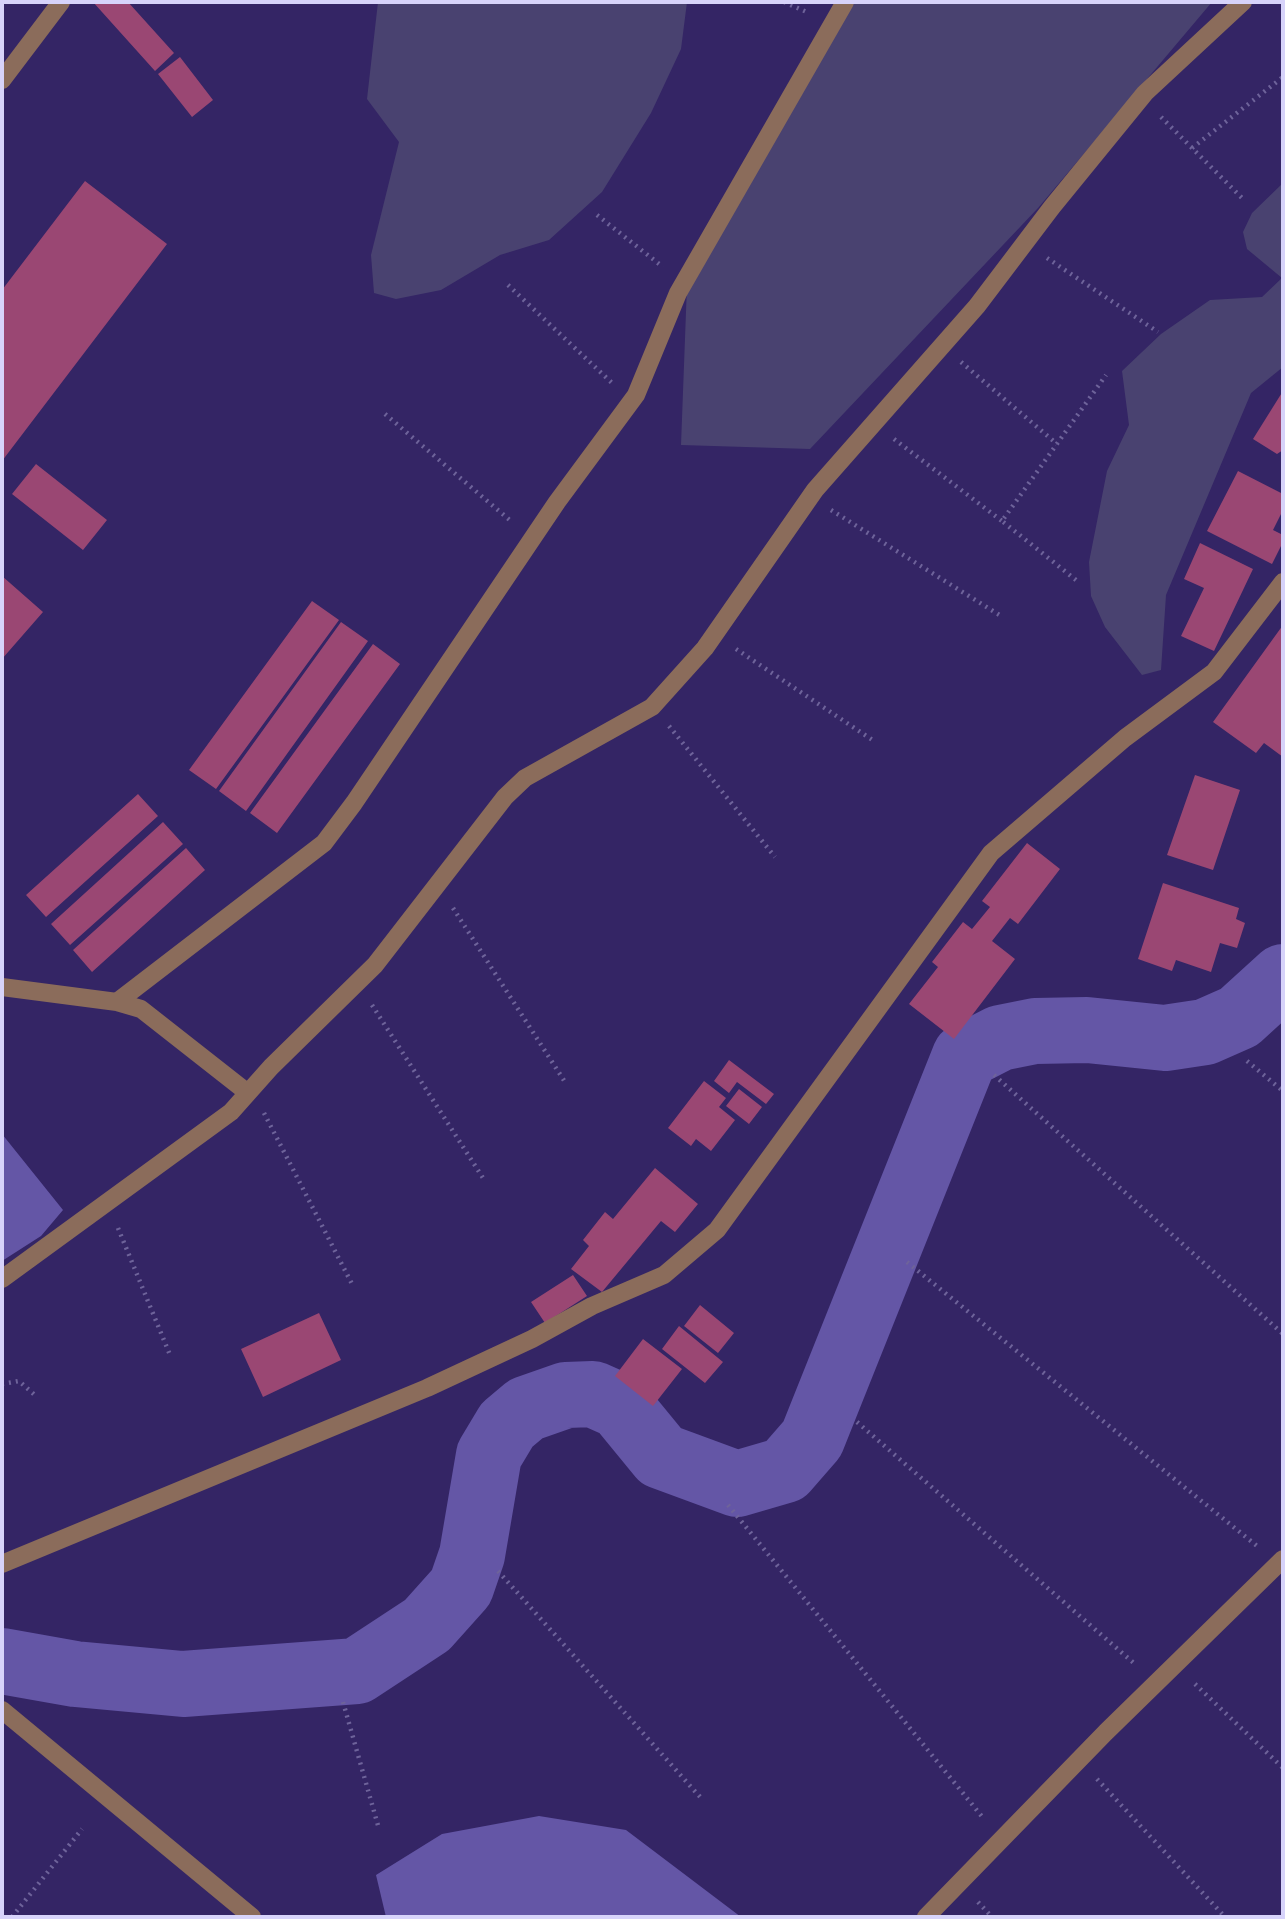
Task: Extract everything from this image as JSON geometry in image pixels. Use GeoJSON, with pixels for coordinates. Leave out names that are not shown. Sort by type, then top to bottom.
{"type":"FeatureCollection","features":[{"type":"Feature","properties":{"kind":"street"},"geometry":{"type":"LineString","coordinates":[[2,80],[61,2]]}},
{"type":"Feature","properties":{"kind":"street"},"geometry":{"type":"LineString","coordinates":[[117,1002],[324,843],[354,803],[557,502],[636,395],[678,293],[845,2]]}},
{"type":"Feature","properties":{"kind":"street"},"geometry":{"type":"LineString","coordinates":[[2,1279],[231,1112],[254,1099],[375,965],[505,797],[525,778],[652,707],[705,648],[815,490],[977,306],[1052,206],[1145,93],[1243,2]]}},
{"type":"Feature","properties":{"kind":"street"},"geometry":{"type":"LineString","coordinates":[[2,1564],[427,1388],[532,1339],[592,1306],[664,1275],[717,1230],[991,853],[1125,738],[1214,673],[1283,582]]}},
{"type":"Feature","properties":{"kind":"street"},"geometry":{"type":"LineString","coordinates":[[2,987],[44,995],[117,1002],[141,1009],[254,1099]]}},
{"type":"Feature","properties":{"kind":"street"},"geometry":{"type":"LineString","coordinates":[[926,1917],[1106,1732],[1283,1559]]}},
{"type":"Feature","properties":{"kind":"street"},"geometry":{"type":"LineString","coordinates":[[2,1710],[252,1917]]}},
{"type":"Feature","properties":{"kind":"path"},"geometry":{"type":"LineString","coordinates":[[784,2],[813,15]]}},
{"type":"Feature","properties":{"kind":"path"},"geometry":{"type":"LineString","coordinates":[[1192,148],[1283,77]]}},
{"type":"Feature","properties":{"kind":"path"},"geometry":{"type":"LineString","coordinates":[[1157,112],[1245,201]]}},
{"type":"Feature","properties":{"kind":"path"},"geometry":{"type":"LineString","coordinates":[[597,215],[674,276]]}},
{"type":"Feature","properties":{"kind":"path"},"geometry":{"type":"LineString","coordinates":[[1039,253],[1158,332]]}},
{"type":"Feature","properties":{"kind":"path"},"geometry":{"type":"LineString","coordinates":[[508,285],[614,385]]}},
{"type":"Feature","properties":{"kind":"path"},"geometry":{"type":"LineString","coordinates":[[953,355],[1057,444]]}},
{"type":"Feature","properties":{"kind":"path"},"geometry":{"type":"LineString","coordinates":[[1002,521],[1106,375]]}},
{"type":"Feature","properties":{"kind":"path"},"geometry":{"type":"LineString","coordinates":[[385,414],[521,530]]}},
{"type":"Feature","properties":{"kind":"path"},"geometry":{"type":"LineString","coordinates":[[888,435],[1076,580]]}},
{"type":"Feature","properties":{"kind":"path"},"geometry":{"type":"LineString","coordinates":[[824,506],[1002,616]]}},
{"type":"Feature","properties":{"kind":"path"},"geometry":{"type":"LineString","coordinates":[[735,649],[874,741]]}},
{"type":"Feature","properties":{"kind":"path"},"geometry":{"type":"LineString","coordinates":[[664,720],[775,857]]}},
{"type":"Feature","properties":{"kind":"path"},"geometry":{"type":"LineString","coordinates":[[450,904],[565,1082]]}},
{"type":"Feature","properties":{"kind":"path"},"geometry":{"type":"LineString","coordinates":[[368,998],[482,1178]]}},
{"type":"Feature","properties":{"kind":"path"},"geometry":{"type":"LineString","coordinates":[[1247,1062],[1283,1091]]}},
{"type":"Feature","properties":{"kind":"path"},"geometry":{"type":"LineString","coordinates":[[994,1075],[1283,1334]]}},
{"type":"Feature","properties":{"kind":"path"},"geometry":{"type":"LineString","coordinates":[[254,1099],[352,1284]]}},
{"type":"Feature","properties":{"kind":"path"},"geometry":{"type":"LineString","coordinates":[[115,1221],[170,1355]]}},
{"type":"Feature","properties":{"kind":"path"},"geometry":{"type":"LineString","coordinates":[[907,1262],[1261,1548]]}},
{"type":"Feature","properties":{"kind":"path"},"geometry":{"type":"LineString","coordinates":[[2,1384],[19,1381],[37,1397]]}},
{"type":"Feature","properties":{"kind":"path"},"geometry":{"type":"LineString","coordinates":[[857,1422],[1139,1668]]}},
{"type":"Feature","properties":{"kind":"path"},"geometry":{"type":"LineString","coordinates":[[728,1505],[984,1819]]}},
{"type":"Feature","properties":{"kind":"path"},"geometry":{"type":"LineString","coordinates":[[498,1571],[701,1798]]}},
{"type":"Feature","properties":{"kind":"path"},"geometry":{"type":"LineString","coordinates":[[1188,1677],[1283,1768]]}},
{"type":"Feature","properties":{"kind":"path"},"geometry":{"type":"LineString","coordinates":[[343,1702],[379,1829]]}},
{"type":"Feature","properties":{"kind":"path"},"geometry":{"type":"LineString","coordinates":[[1093,1775],[1225,1917]]}},
{"type":"Feature","properties":{"kind":"path"},"geometry":{"type":"LineString","coordinates":[[12,1917],[82,1829]]}},
{"type":"Feature","properties":{"kind":"path"},"geometry":{"type":"LineString","coordinates":[[971,1895],[992,1917]]}},
{"type":"Feature","properties":{"kind":"shaded area"},"geometry":{"type":"Polygon","coordinates":[[[378,2],[687,2],[681,49],[651,113],[602,192],[549,240],[500,255],[441,290],[396,299],[374,293],[371,255],[399,142],[367,99],[378,2]]]}},
{"type":"Feature","properties":{"kind":"shaded area"},"geometry":{"type":"Polygon","coordinates":[[[854,2],[1212,2],[1038,208],[810,449],[681,445],[687,285],[835,30],[854,2]]]}},
{"type":"Feature","properties":{"kind":"shaded area"},"geometry":{"type":"Polygon","coordinates":[[[1283,183],[1283,367],[1251,393],[1166,595],[1161,670],[1142,675],[1105,627],[1091,596],[1089,562],[1107,471],[1129,425],[1122,371],[1161,334],[1210,300],[1262,297],[1282,278],[1247,249],[1243,232],[1252,213],[1283,183]]]}},
{"type":"Feature","properties":{"kind":"shaded area"},"geometry":{"type":"Polygon","coordinates":[[[2,1134],[63,1210],[41,1236],[2,1261],[2,1134]]]}},
{"type":"Feature","properties":{"kind":"shaded area"},"geometry":{"type":"Polygon","coordinates":[[[539,1816],[626,1830],[741,1917],[386,1917],[376,1875],[442,1834],[539,1816]]]}},
{"type":"Feature","properties":{"kind":"building"},"geometry":{"type":"Polygon","coordinates":[[[93,2],[128,2],[174,53],[155,71],[93,2]]]}},
{"type":"Feature","properties":{"kind":"building"},"geometry":{"type":"Polygon","coordinates":[[[180,57],[213,100],[192,117],[158,74],[180,57]]]}},
{"type":"Feature","properties":{"kind":"building"},"geometry":{"type":"Polygon","coordinates":[[[85,181],[167,244],[2,461],[2,290],[85,181]]]}},
{"type":"Feature","properties":{"kind":"building"},"geometry":{"type":"Polygon","coordinates":[[[1283,391],[1283,450],[1277,454],[1253,439],[1283,391]]]}},
{"type":"Feature","properties":{"kind":"building"},"geometry":{"type":"Polygon","coordinates":[[[36,464],[107,520],[83,550],[12,494],[36,464]]]}},
{"type":"Feature","properties":{"kind":"building"},"geometry":{"type":"Polygon","coordinates":[[[1238,471],[1283,494],[1283,510],[1273,530],[1283,535],[1283,542],[1272,564],[1207,531],[1238,471]]]}},
{"type":"Feature","properties":{"kind":"building"},"geometry":{"type":"Polygon","coordinates":[[[1200,543],[1253,569],[1214,651],[1181,636],[1204,588],[1184,579],[1200,543]]]}},
{"type":"Feature","properties":{"kind":"building"},"geometry":{"type":"Polygon","coordinates":[[[2,576],[43,612],[2,659],[2,576]]]}},
{"type":"Feature","properties":{"kind":"building"},"geometry":{"type":"Polygon","coordinates":[[[312,601],[339,620],[216,789],[189,770],[312,601]]]}},
{"type":"Feature","properties":{"kind":"building"},"geometry":{"type":"Polygon","coordinates":[[[341,622],[368,641],[246,811],[219,791],[341,622]]]}},
{"type":"Feature","properties":{"kind":"building"},"geometry":{"type":"Polygon","coordinates":[[[1283,625],[1283,757],[1264,743],[1256,753],[1213,722],[1283,625]]]}},
{"type":"Feature","properties":{"kind":"building"},"geometry":{"type":"Polygon","coordinates":[[[373,644],[400,664],[277,833],[250,813],[373,644]]]}},
{"type":"Feature","properties":{"kind":"building"},"geometry":{"type":"Polygon","coordinates":[[[1195,775],[1240,790],[1213,870],[1167,855],[1195,775]]]}},
{"type":"Feature","properties":{"kind":"building"},"geometry":{"type":"Polygon","coordinates":[[[138,794],[158,816],[46,917],[26,895],[138,794]]]}},
{"type":"Feature","properties":{"kind":"building"},"geometry":{"type":"Polygon","coordinates":[[[163,822],[183,844],[70,945],[51,924],[163,822]]]}},
{"type":"Feature","properties":{"kind":"building"},"geometry":{"type":"Polygon","coordinates":[[[1027,843],[1060,869],[1018,924],[1010,918],[992,941],[1015,959],[954,1039],[909,1004],[938,967],[932,962],[963,922],[972,929],[990,907],[982,901],[1027,843]]]}},
{"type":"Feature","properties":{"kind":"building"},"geometry":{"type":"Polygon","coordinates":[[[186,848],[205,870],[92,972],[73,950],[186,848]]]}},
{"type":"Feature","properties":{"kind":"building"},"geometry":{"type":"Polygon","coordinates":[[[1163,883],[1239,908],[1236,919],[1245,923],[1237,948],[1220,943],[1211,972],[1176,960],[1172,971],[1138,959],[1163,883]]]}},
{"type":"Feature","properties":{"kind":"building"},"geometry":{"type":"Polygon","coordinates":[[[729,1060],[774,1094],[766,1104],[737,1082],[729,1093],[714,1081],[729,1060]]]}},
{"type":"Feature","properties":{"kind":"building"},"geometry":{"type":"Polygon","coordinates":[[[704,1081],[726,1098],[719,1107],[735,1120],[711,1151],[696,1139],[691,1146],[668,1128],[704,1081]]]}},
{"type":"Feature","properties":{"kind":"building"},"geometry":{"type":"Polygon","coordinates":[[[739,1089],[762,1107],[749,1124],[726,1106],[739,1089]]]}},
{"type":"Feature","properties":{"kind":"building"},"geometry":{"type":"Polygon","coordinates":[[[655,1168],[698,1204],[675,1232],[661,1221],[602,1292],[571,1269],[589,1246],[583,1240],[605,1212],[613,1219],[655,1168]]]}},
{"type":"Feature","properties":{"kind":"building"},"geometry":{"type":"Polygon","coordinates":[[[573,1275],[587,1296],[545,1323],[531,1302],[573,1275]]]}},
{"type":"Feature","properties":{"kind":"building"},"geometry":{"type":"Polygon","coordinates":[[[700,1305],[734,1333],[718,1353],[684,1326],[700,1305]]]}},
{"type":"Feature","properties":{"kind":"building"},"geometry":{"type":"Polygon","coordinates":[[[319,1313],[341,1360],[263,1397],[241,1349],[319,1313]]]}},
{"type":"Feature","properties":{"kind":"building"},"geometry":{"type":"Polygon","coordinates":[[[679,1326],[723,1362],[705,1383],[662,1349],[679,1326]]]}},
{"type":"Feature","properties":{"kind":"building"},"geometry":{"type":"Polygon","coordinates":[[[643,1339],[682,1369],[653,1406],[615,1376],[643,1339]]]}},
{"type":"Feature","properties":{"kind":"waterway"},"geometry":{"type":"LineString","coordinates":[[2,1661],[75,1674],[183,1684],[357,1671],[427,1625],[461,1587],[472,1555],[489,1455],[507,1425],[526,1409],[566,1395],[593,1394],[620,1406],[661,1456],[737,1484],[785,1470],[812,1439],[965,1056],[1000,1038],[1035,1031],[1087,1030],[1165,1038],[1205,1032],[1239,1017],[1283,977]]}}]}
